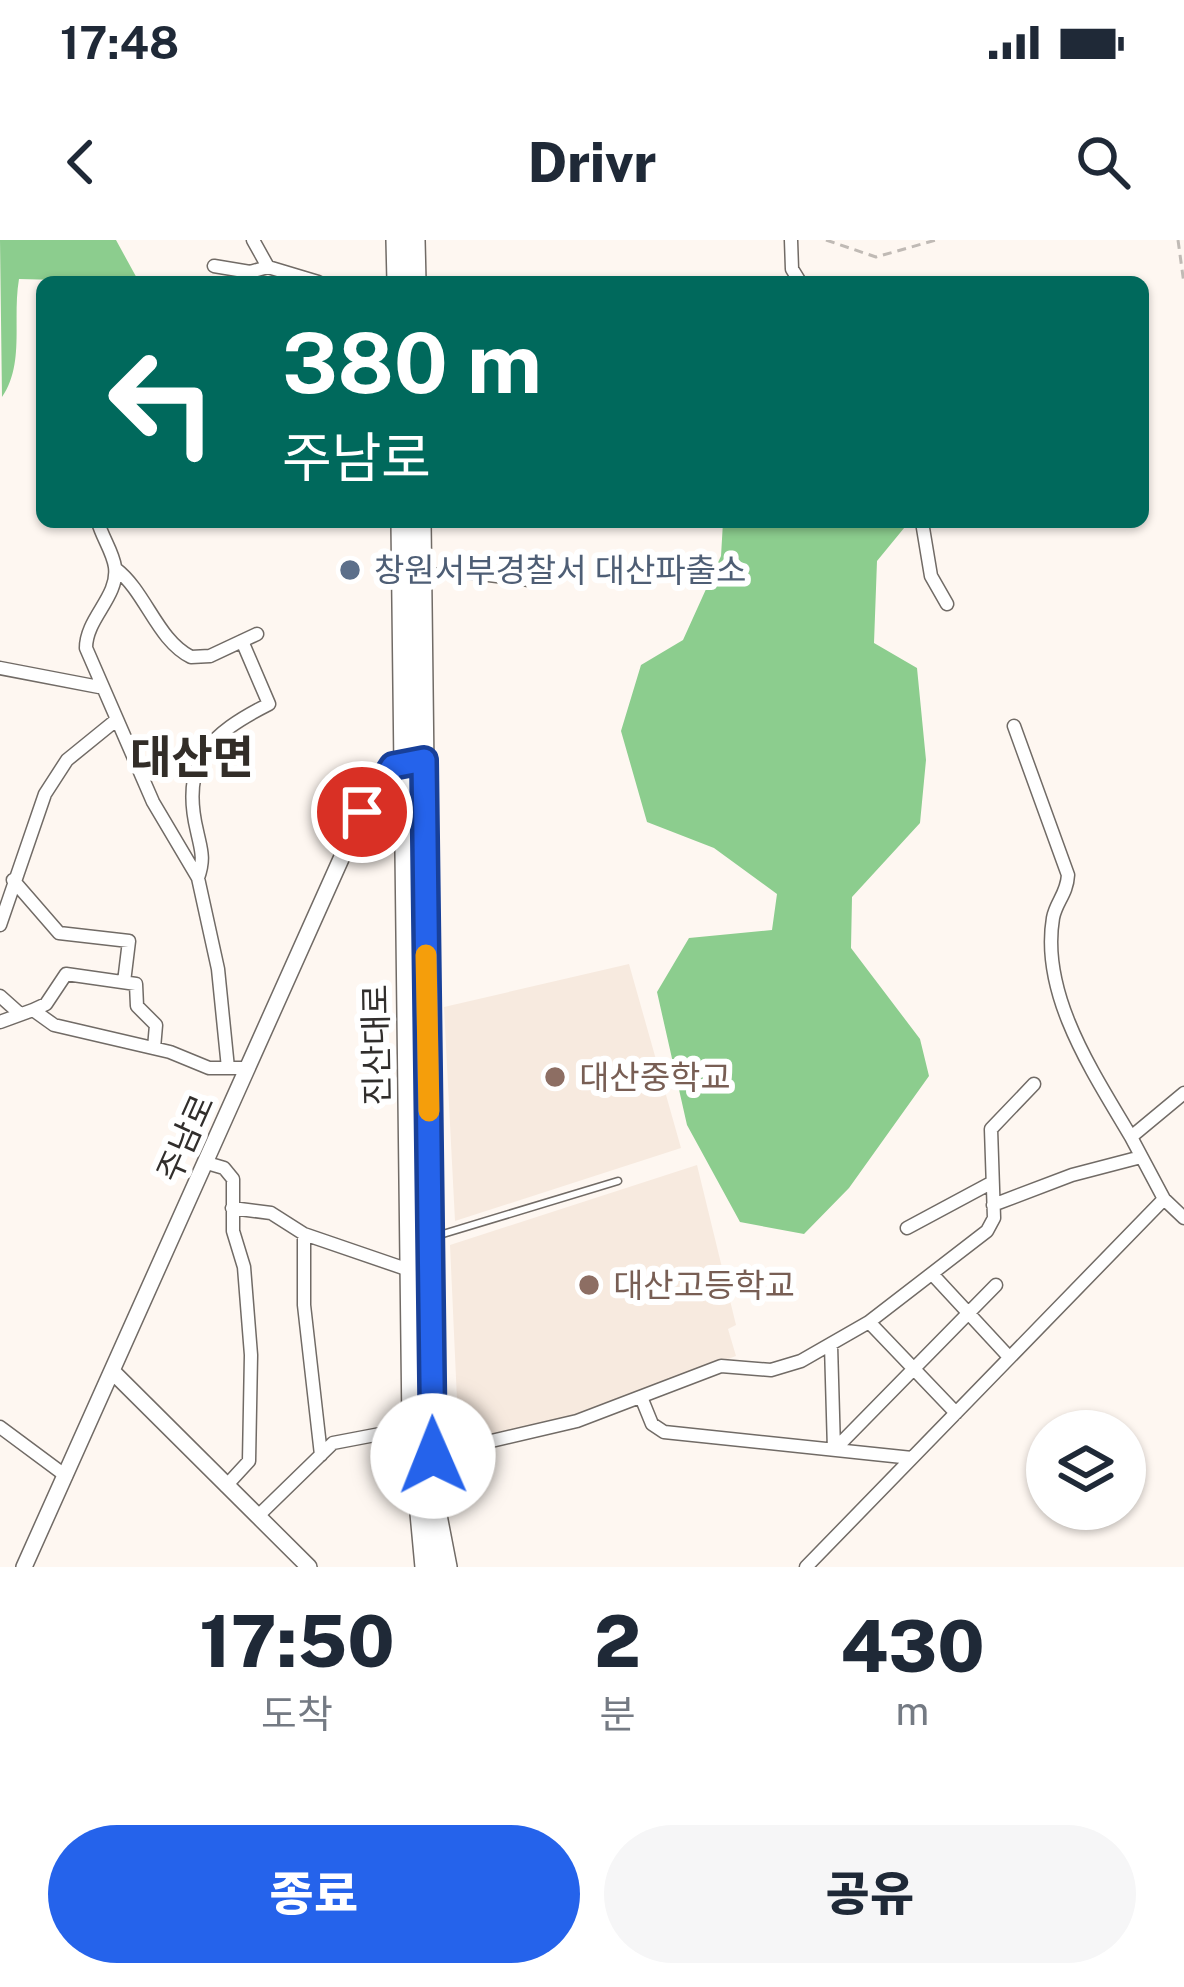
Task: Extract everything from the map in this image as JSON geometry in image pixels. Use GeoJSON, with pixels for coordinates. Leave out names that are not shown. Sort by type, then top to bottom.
{"type":"FeatureCollection","features":[{"type":"Feature","properties":{"kind":"main road"},"geometry":{"type":"LineString","coordinates":[[397,240],[398,276]]}},
{"type":"Feature","properties":{"kind":"main road"},"geometry":{"type":"LineString","coordinates":[[415,240],[415,276]]}},
{"type":"Feature","properties":{"kind":"main road","name":"진산대로"},"geometry":{"type":"LineString","coordinates":[[403,528],[412,569]]}},
{"type":"Feature","properties":{"kind":"main road","name":"진산대로"},"geometry":{"type":"LineString","coordinates":[[419,528],[412,569],[426,1567]]}},
{"type":"Feature","properties":{"kind":"main road","name":"진산대로"},"geometry":{"type":"LineString","coordinates":[[415,760],[406,833],[421,1238],[412,1271],[422,1427]]}},
{"type":"Feature","properties":{"kind":"main road"},"geometry":{"type":"LineString","coordinates":[[362,812],[389,817],[406,833]]}},
{"type":"Feature","properties":{"kind":"main road","name":"진산대로"},"geometry":{"type":"LineString","coordinates":[[423,1456],[446,1567]]}},
{"type":"Feature","properties":{"kind":"street"},"geometry":{"type":"LineString","coordinates":[[253,240],[268,267]]}},
{"type":"Feature","properties":{"kind":"street"},"geometry":{"type":"LineString","coordinates":[[791,240],[796,276]]}},
{"type":"Feature","properties":{"kind":"street"},"geometry":{"type":"LineString","coordinates":[[214,266],[250,272],[268,267],[298,276]]}},
{"type":"Feature","properties":{"kind":"street"},"geometry":{"type":"LineString","coordinates":[[100,528],[116,569],[137,585],[181,652],[210,656],[257,634]]}},
{"type":"Feature","properties":{"kind":"street"},"geometry":{"type":"LineString","coordinates":[[923,528],[931,575],[947,604]]}},
{"type":"Feature","properties":{"kind":"street"},"geometry":{"type":"LineString","coordinates":[[116,569],[111,590],[86,635],[99,687],[153,802],[198,878],[218,969],[228,1068]]}},
{"type":"Feature","properties":{"kind":"street"},"geometry":{"type":"LineString","coordinates":[[198,878],[204,855],[190,791],[195,765],[221,731],[269,704],[242,641]]}},
{"type":"Feature","properties":{"kind":"street"},"geometry":{"type":"LineString","coordinates":[[0,668],[99,687]]}},
{"type":"Feature","properties":{"kind":"street"},"geometry":{"type":"LineString","coordinates":[[0,925],[59,769],[115,721]]}},
{"type":"Feature","properties":{"kind":"street"},"geometry":{"type":"LineString","coordinates":[[1014,726],[1068,875],[1066,895],[1053,918],[1061,1003],[1164,1199],[1184,1218]]}},
{"type":"Feature","properties":{"kind":"street","name":"주남로"},"geometry":{"type":"LineString","coordinates":[[24,1567],[362,812],[385,773],[415,760]]}},
{"type":"Feature","properties":{"kind":"street"},"geometry":{"type":"LineString","coordinates":[[14,880],[59,932],[129,941],[124,982]]}},
{"type":"Feature","properties":{"kind":"street"},"geometry":{"type":"LineString","coordinates":[[0,1022],[46,1004],[67,974],[136,984],[137,1006],[156,1025],[154,1048]]}},
{"type":"Feature","properties":{"kind":"street"},"geometry":{"type":"LineString","coordinates":[[0,996],[54,1025],[154,1048],[209,1068],[248,1068]]}},
{"type":"Feature","properties":{"kind":"street"},"geometry":{"type":"LineString","coordinates":[[423,1456],[577,1421],[722,1366],[789,1366],[869,1322],[987,1231],[993,1205],[991,1129],[1034,1084]]}},
{"type":"Feature","properties":{"kind":"street"},"geometry":{"type":"LineString","coordinates":[[1131,1137],[1184,1093]]}},
{"type":"Feature","properties":{"kind":"street"},"geometry":{"type":"LineString","coordinates":[[993,1205],[1072,1175],[1142,1157]]}},
{"type":"Feature","properties":{"kind":"street"},"geometry":{"type":"LineString","coordinates":[[207,1163],[231,1174],[251,1355],[249,1461],[226,1486]]}},
{"type":"Feature","properties":{"kind":"street"},"geometry":{"type":"LineString","coordinates":[[907,1228],[989,1184]]}},
{"type":"Feature","properties":{"kind":"street"},"geometry":{"type":"LineString","coordinates":[[806,1567],[1164,1199]]}},
{"type":"Feature","properties":{"kind":"street"},"geometry":{"type":"LineString","coordinates":[[232,1208],[271,1214],[304,1234],[412,1271]]}},
{"type":"Feature","properties":{"kind":"street"},"geometry":{"type":"LineString","coordinates":[[304,1234],[304,1305],[321,1455]]}},
{"type":"Feature","properties":{"kind":"street"},"geometry":{"type":"LineString","coordinates":[[934,1276],[1009,1357]]}},
{"type":"Feature","properties":{"kind":"street"},"geometry":{"type":"LineString","coordinates":[[834,1450],[996,1286]]}},
{"type":"Feature","properties":{"kind":"street"},"geometry":{"type":"LineString","coordinates":[[869,1322],[956,1413]]}},
{"type":"Feature","properties":{"kind":"street"},"geometry":{"type":"LineString","coordinates":[[831,1345],[834,1450]]}},
{"type":"Feature","properties":{"kind":"street"},"geometry":{"type":"LineString","coordinates":[[112,1371],[309,1567]]}},
{"type":"Feature","properties":{"kind":"street"},"geometry":{"type":"LineString","coordinates":[[641,1396],[652,1424],[664,1432],[912,1458]]}},
{"type":"Feature","properties":{"kind":"street"},"geometry":{"type":"LineString","coordinates":[[0,1427],[66,1476]]}},
{"type":"Feature","properties":{"kind":"street"},"geometry":{"type":"LineString","coordinates":[[258,1516],[321,1455],[346,1438],[422,1427]]}},
{"type":"Feature","properties":{"kind":"lane"},"geometry":{"type":"LineString","coordinates":[[412,569],[529,583]]}},
{"type":"Feature","properties":{"kind":"lane"},"geometry":{"type":"LineString","coordinates":[[421,1238],[618,1181]]}},
{"type":"Feature","properties":{"kind":"path"},"geometry":{"type":"LineString","coordinates":[[826,240],[876,257],[936,240]]}},
{"type":"Feature","properties":{"kind":"path"},"geometry":{"type":"LineString","coordinates":[[1178,240],[1184,284]]}},
{"type":"Feature","properties":{"kind":"shaded area","name":"대산중학교"},"geometry":{"type":"Polygon","coordinates":[[[629,964],[681,1148],[455,1221],[444,1007],[629,964]]]}},
{"type":"Feature","properties":{"kind":"shaded area","name":"대산고등학교"},"geometry":{"type":"Polygon","coordinates":[[[697,1165],[736,1325],[728,1329],[736,1356],[574,1418],[459,1444],[450,1245],[697,1165]]]}},
{"type":"Feature","properties":{"kind":"green space"},"geometry":{"type":"Polygon","coordinates":[[[0,240],[116,240],[136,276],[19,279],[16,356],[2,397],[0,240]]]}},
{"type":"Feature","properties":{"kind":"green space"},"geometry":{"type":"Polygon","coordinates":[[[723,528],[904,528],[877,561],[874,643],[917,668],[926,760],[920,823],[852,897],[851,948],[920,1039],[929,1076],[849,1188],[804,1234],[740,1222],[687,1125],[657,992],[689,938],[772,930],[777,894],[714,848],[647,822],[621,731],[641,665],[683,640],[721,556],[723,528]]]}},
{"type":"Feature","properties":{"kind":"slow traffic"},"geometry":{"type":"LineString","coordinates":[[426,955],[429,1111]]}},
{"type":"Feature","properties":{"kind":"place","name":"창원서부경찰서 대산파출소"},"geometry":{"type":"Point","coordinates":[350,570]}},
{"type":"Feature","properties":{"kind":"place","name":"대산중학교"},"geometry":{"type":"Point","coordinates":[555,1077]}},
{"type":"Feature","properties":{"kind":"place","name":"대산고등학교"},"geometry":{"type":"Point","coordinates":[589,1285]}},
{"type":"Feature","properties":{"kind":"district","name":"대산면"},"geometry":{"type":"Point","coordinates":[192,756]}},
{"type":"Feature","properties":{"kind":"route"},"geometry":{"type":"LineString","coordinates":[[362,812],[393,766],[424,760],[433,1456]]}}]}
